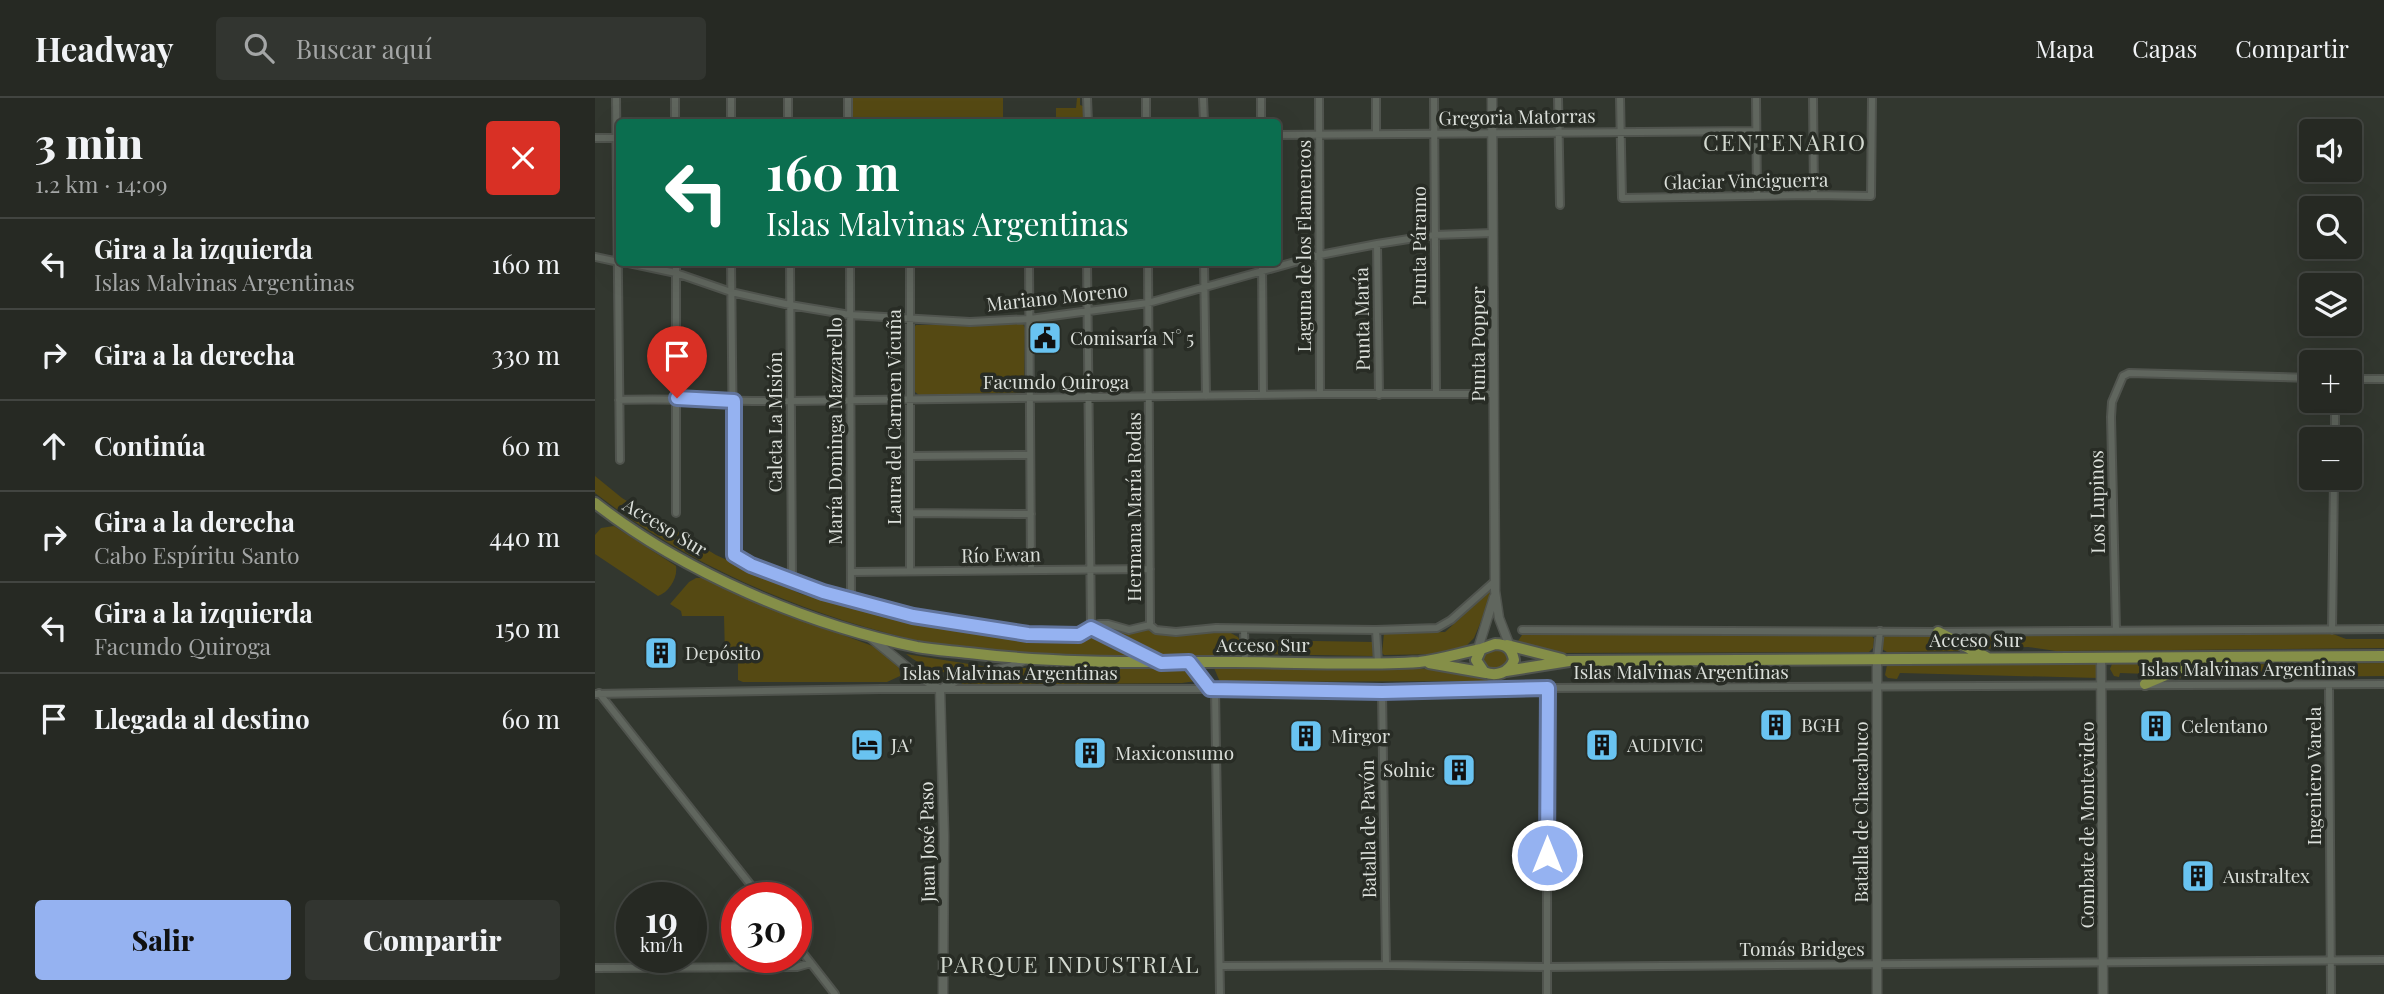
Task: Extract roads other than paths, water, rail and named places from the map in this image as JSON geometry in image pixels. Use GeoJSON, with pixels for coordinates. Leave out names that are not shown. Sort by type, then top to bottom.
{"type":"FeatureCollection","features":[{"type":"Feature","properties":{"kind":"main road","name":"Acceso Sur"},"geometry":{"type":"LineString","coordinates":[[595,503],[650,540],[708,572],[788,608],[868,635],[919,647],[1026,659],[1161,663],[1420,662],[1478,652]]}},
{"type":"Feature","properties":{"kind":"main road"},"geometry":{"type":"LineString","coordinates":[[1091,628],[1161,663]]}},
{"type":"Feature","properties":{"kind":"main road"},"geometry":{"type":"LineString","coordinates":[[1938,632],[1989,658]]}},
{"type":"Feature","properties":{"kind":"main road"},"geometry":{"type":"LineString","coordinates":[[1490,645],[1509,648],[1514,660],[1506,671],[1489,674],[1479,667],[1478,652],[1490,645]]}},
{"type":"Feature","properties":{"kind":"main road","name":"Acceso Sur"},"geometry":{"type":"LineString","coordinates":[[1509,648],[1569,661]]}},
{"type":"Feature","properties":{"kind":"main road","name":"Acceso Sur"},"geometry":{"type":"LineString","coordinates":[[1506,671],[1569,661],[2384,656]]}},
{"type":"Feature","properties":{"kind":"main road"},"geometry":{"type":"LineString","coordinates":[[2145,684],[2209,657]]}},
{"type":"Feature","properties":{"kind":"main road","name":"Acceso Sur"},"geometry":{"type":"LineString","coordinates":[[1420,662],[1489,674]]}},
{"type":"Feature","properties":{"kind":"street"},"geometry":{"type":"LineString","coordinates":[[616,98],[617,119]]}},
{"type":"Feature","properties":{"kind":"street"},"geometry":{"type":"LineString","coordinates":[[675,98],[675,119]]}},
{"type":"Feature","properties":{"kind":"street"},"geometry":{"type":"LineString","coordinates":[[731,98],[731,119]]}},
{"type":"Feature","properties":{"kind":"street"},"geometry":{"type":"LineString","coordinates":[[788,98],[788,119]]}},
{"type":"Feature","properties":{"kind":"street"},"geometry":{"type":"LineString","coordinates":[[848,98],[848,119]]}},
{"type":"Feature","properties":{"kind":"street"},"geometry":{"type":"LineString","coordinates":[[1087,98],[1088,119]]}},
{"type":"Feature","properties":{"kind":"street"},"geometry":{"type":"LineString","coordinates":[[1146,98],[1146,119]]}},
{"type":"Feature","properties":{"kind":"street"},"geometry":{"type":"LineString","coordinates":[[1203,98],[1204,119]]}},
{"type":"Feature","properties":{"kind":"street"},"geometry":{"type":"LineString","coordinates":[[1261,98],[1261,119]]}},
{"type":"Feature","properties":{"kind":"street","name":"Laguna de los Flamencos"},"geometry":{"type":"LineString","coordinates":[[1319,98],[1320,394]]}},
{"type":"Feature","properties":{"kind":"street"},"geometry":{"type":"LineString","coordinates":[[1376,98],[1376,134]]}},
{"type":"Feature","properties":{"kind":"street","name":"Punta Páramo"},"geometry":{"type":"LineString","coordinates":[[1434,98],[1436,393]]}},
{"type":"Feature","properties":{"kind":"street","name":"Punta Popper"},"geometry":{"type":"LineString","coordinates":[[1492,98],[1495,591],[1499,618],[1509,648]]}},
{"type":"Feature","properties":{"kind":"street"},"geometry":{"type":"LineString","coordinates":[[1558,98],[1560,205]]}},
{"type":"Feature","properties":{"kind":"street"},"geometry":{"type":"LineString","coordinates":[[1620,98],[1621,132]]}},
{"type":"Feature","properties":{"kind":"street"},"geometry":{"type":"LineString","coordinates":[[1756,98],[1757,197]]}},
{"type":"Feature","properties":{"kind":"street"},"geometry":{"type":"LineString","coordinates":[[1814,98],[1814,195]]}},
{"type":"Feature","properties":{"kind":"street","name":"Glaciar Vinciguerra"},"geometry":{"type":"LineString","coordinates":[[1621,132],[1622,198],[1814,195],[1871,197],[1872,98]]}},
{"type":"Feature","properties":{"kind":"street","name":"Gregoria Matorras"},"geometry":{"type":"LineString","coordinates":[[1281,135],[1756,131]]}},
{"type":"Feature","properties":{"kind":"street"},"geometry":{"type":"LineString","coordinates":[[595,138],[616,138]]}},
{"type":"Feature","properties":{"kind":"street","name":"Mariano Moreno"},"geometry":{"type":"LineString","coordinates":[[1281,266],[1320,255],[1434,235],[1493,233]]}},
{"type":"Feature","properties":{"kind":"street","name":"Punta María"},"geometry":{"type":"LineString","coordinates":[[1377,244],[1379,394]]}},
{"type":"Feature","properties":{"kind":"street","name":"Mariano Moreno"},"geometry":{"type":"LineString","coordinates":[[595,257],[616,261]]}},
{"type":"Feature","properties":{"kind":"street"},"geometry":{"type":"LineString","coordinates":[[620,266],[620,460]]}},
{"type":"Feature","properties":{"kind":"street","name":"Mariano Moreno"},"geometry":{"type":"LineString","coordinates":[[640,266],[676,273],[731,292],[850,316],[970,322],[1088,313],[1148,303],[1280,266]]}},
{"type":"Feature","properties":{"kind":"street"},"geometry":{"type":"LineString","coordinates":[[676,266],[676,513]]}},
{"type":"Feature","properties":{"kind":"street"},"geometry":{"type":"LineString","coordinates":[[731,266],[734,555],[751,565],[823,592],[913,616],[1028,634],[1079,635],[1091,628],[1108,624],[1133,629],[1150,625],[1163,632],[1216,628],[1437,628],[1495,581]]}},
{"type":"Feature","properties":{"kind":"street","name":"Caleta La Misión"},"geometry":{"type":"LineString","coordinates":[[790,266],[792,580]]}},
{"type":"Feature","properties":{"kind":"street","name":"María Dominga Mazzarello"},"geometry":{"type":"LineString","coordinates":[[850,266],[851,599]]}},
{"type":"Feature","properties":{"kind":"street","name":"Laura del Carmen Vicuña"},"geometry":{"type":"LineString","coordinates":[[910,266],[910,571]]}},
{"type":"Feature","properties":{"kind":"street"},"geometry":{"type":"LineString","coordinates":[[1029,266],[1031,570]]}},
{"type":"Feature","properties":{"kind":"street"},"geometry":{"type":"LineString","coordinates":[[1087,266],[1091,628]]}},
{"type":"Feature","properties":{"kind":"street","name":"Hermana María Rodas"},"geometry":{"type":"LineString","coordinates":[[1148,266],[1150,625]]}},
{"type":"Feature","properties":{"kind":"street"},"geometry":{"type":"LineString","coordinates":[[1205,266],[1206,396]]}},
{"type":"Feature","properties":{"kind":"street"},"geometry":{"type":"LineString","coordinates":[[1262,266],[1263,395]]}},
{"type":"Feature","properties":{"kind":"street","name":"Los Lupinos"},"geometry":{"type":"LineString","coordinates":[[2116,629],[2111,417],[2112,402],[2123,376],[2129,373],[2299,378]]}},
{"type":"Feature","properties":{"kind":"street"},"geometry":{"type":"LineString","coordinates":[[2362,379],[2384,379]]}},
{"type":"Feature","properties":{"kind":"street","name":"Facundo Quiroga"},"geometry":{"type":"LineString","coordinates":[[619,400],[677,398],[791,401],[1494,394]]}},
{"type":"Feature","properties":{"kind":"street"},"geometry":{"type":"LineString","coordinates":[[911,456],[1030,455]]}},
{"type":"Feature","properties":{"kind":"street"},"geometry":{"type":"LineString","coordinates":[[2332,629],[2334,490]]}},
{"type":"Feature","properties":{"kind":"street"},"geometry":{"type":"LineString","coordinates":[[910,513],[1031,514]]}},
{"type":"Feature","properties":{"kind":"street","name":"Río Ewan"},"geometry":{"type":"LineString","coordinates":[[852,572],[1150,569]]}},
{"type":"Feature","properties":{"kind":"street","name":"Punta Popper"},"geometry":{"type":"LineString","coordinates":[[1478,652],[1495,591]]}},
{"type":"Feature","properties":{"kind":"street"},"geometry":{"type":"LineString","coordinates":[[1499,618],[1517,642],[1546,656]]}},
{"type":"Feature","properties":{"kind":"street","name":"Islas Malvinas Argentinas"},"geometry":{"type":"LineString","coordinates":[[1522,630],[1938,632],[2384,629]]}},
{"type":"Feature","properties":{"kind":"street"},"geometry":{"type":"LineString","coordinates":[[1244,630],[1245,662]]}},
{"type":"Feature","properties":{"kind":"street"},"geometry":{"type":"LineString","coordinates":[[1376,630],[1378,663]]}},
{"type":"Feature","properties":{"kind":"street","name":"Batalla de Chacabuco"},"geometry":{"type":"LineString","coordinates":[[1877,994],[1877,658],[1880,631]]}},
{"type":"Feature","properties":{"kind":"street"},"geometry":{"type":"LineString","coordinates":[[868,635],[909,669],[940,690],[960,678],[1011,667],[1026,659]]}},
{"type":"Feature","properties":{"kind":"street","name":"Combate de Montevideo"},"geometry":{"type":"LineString","coordinates":[[2101,657],[2103,994]]}},
{"type":"Feature","properties":{"kind":"street"},"geometry":{"type":"LineString","coordinates":[[1189,662],[1213,689],[1220,994]]}},
{"type":"Feature","properties":{"kind":"street","name":"Ingeniero Varela"},"geometry":{"type":"LineString","coordinates":[[2329,684],[2332,994]]}},
{"type":"Feature","properties":{"kind":"street","name":"Islas Malvinas Argentinas"},"geometry":{"type":"LineString","coordinates":[[597,693],[1213,689],[1382,692],[1548,688],[2384,684]]}},
{"type":"Feature","properties":{"kind":"street"},"geometry":{"type":"LineString","coordinates":[[1547,994],[1548,688]]}},
{"type":"Feature","properties":{"kind":"street","name":"Juan José Paso"},"geometry":{"type":"LineString","coordinates":[[940,690],[944,836],[943,994]]}},
{"type":"Feature","properties":{"kind":"street","name":"Batalla de Pavón"},"geometry":{"type":"LineString","coordinates":[[1382,692],[1385,965]]}},
{"type":"Feature","properties":{"kind":"street"},"geometry":{"type":"LineString","coordinates":[[597,693],[748,882]]}},
{"type":"Feature","properties":{"kind":"street","name":"Tomás Bridges"},"geometry":{"type":"LineString","coordinates":[[1220,966],[1547,967],[2384,960]]}},
{"type":"Feature","properties":{"kind":"street"},"geometry":{"type":"LineString","coordinates":[[812,964],[835,994]]}},
{"type":"Feature","properties":{"kind":"street"},"geometry":{"type":"LineString","coordinates":[[595,968],[721,967]]}},
{"type":"Feature","properties":{"kind":"place","name":"Comisaría N° 5"},"geometry":{"type":"Point","coordinates":[1045,338]}},
{"type":"Feature","properties":{"kind":"place","name":"Depósito"},"geometry":{"type":"Point","coordinates":[661,653]}},
{"type":"Feature","properties":{"kind":"place","name":"BGH"},"geometry":{"type":"Point","coordinates":[1776,725]}},
{"type":"Feature","properties":{"kind":"place","name":"Celentano"},"geometry":{"type":"Point","coordinates":[2156,726]}},
{"type":"Feature","properties":{"kind":"place","name":"Mirgor"},"geometry":{"type":"Point","coordinates":[1306,736]}},
{"type":"Feature","properties":{"kind":"place","name":"JA'"},"geometry":{"type":"Point","coordinates":[867,745]}},
{"type":"Feature","properties":{"kind":"place","name":"AUDIVIC"},"geometry":{"type":"Point","coordinates":[1602,745]}},
{"type":"Feature","properties":{"kind":"place","name":"Maxiconsumo"},"geometry":{"type":"Point","coordinates":[1090,753]}},
{"type":"Feature","properties":{"kind":"place","name":"Solnic"},"geometry":{"type":"Point","coordinates":[1459,770]}},
{"type":"Feature","properties":{"kind":"place","name":"Australtex"},"geometry":{"type":"Point","coordinates":[2198,876]}},
{"type":"Feature","properties":{"kind":"district","name":"CENTENARIO"},"geometry":{"type":"Point","coordinates":[1785,143]}},
{"type":"Feature","properties":{"kind":"district","name":"PARQUE INDUSTRIAL"},"geometry":{"type":"Point","coordinates":[1070,965]}}]}
